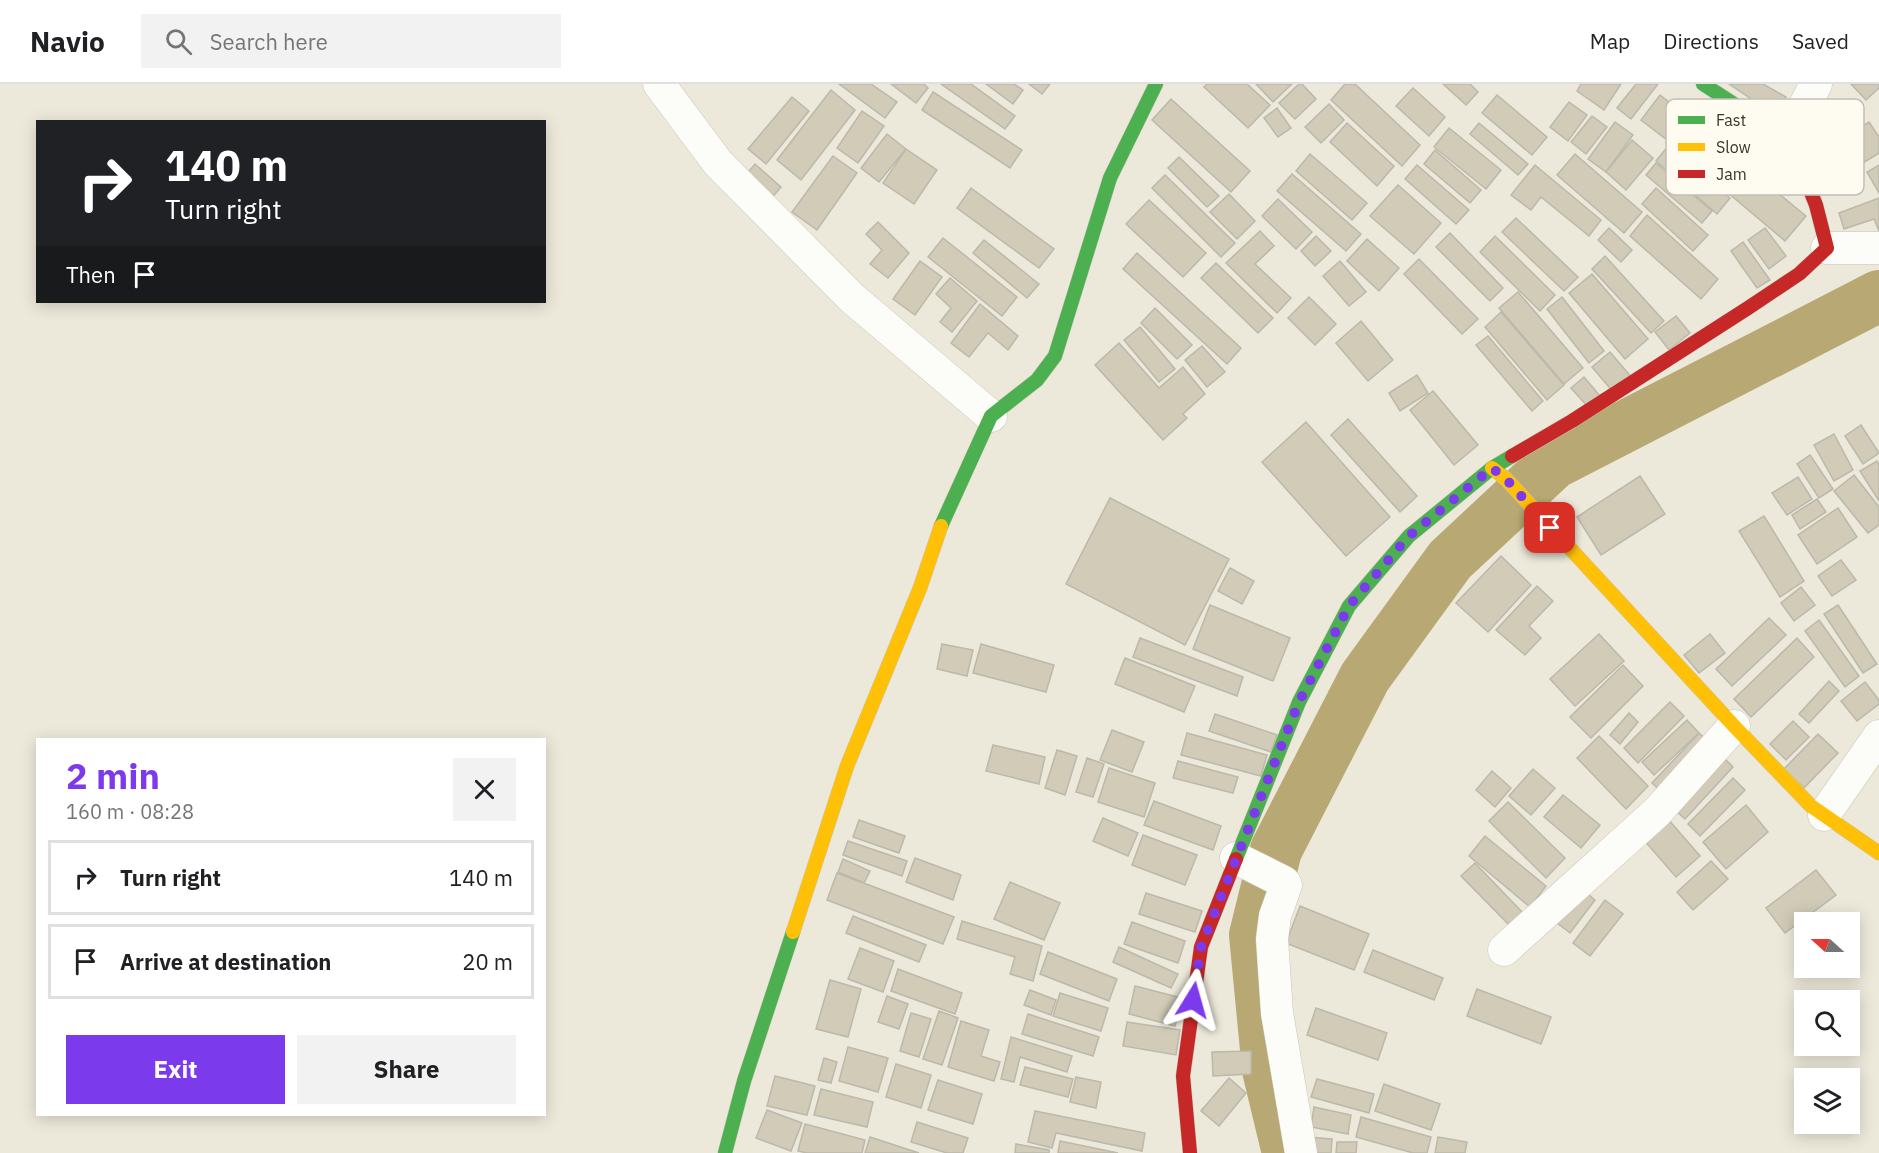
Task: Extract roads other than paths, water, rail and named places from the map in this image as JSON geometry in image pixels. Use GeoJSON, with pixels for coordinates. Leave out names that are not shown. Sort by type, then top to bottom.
{"type":"FeatureCollection","features":[{"type":"Feature","properties":{"kind":"street"},"geometry":{"type":"LineString","coordinates":[[659,84],[718,163],[852,298],[991,416]]}},
{"type":"Feature","properties":{"kind":"street"},"geometry":{"type":"LineString","coordinates":[[725,1153],[744,1081],[848,766],[920,588],[938,534],[991,416],[1037,380],[1055,356],[1110,178],[1156,84]]}},
{"type":"Feature","properties":{"kind":"street"},"geometry":{"type":"LineString","coordinates":[[1703,84],[1725,99]]}},
{"type":"Feature","properties":{"kind":"street"},"geometry":{"type":"LineString","coordinates":[[1808,99],[1816,84]]}},
{"type":"Feature","properties":{"kind":"street"},"geometry":{"type":"LineString","coordinates":[[1812,195],[1827,248]]}},
{"type":"Feature","properties":{"kind":"street"},"geometry":{"type":"LineString","coordinates":[[1190,1153],[1183,1076],[1201,947],[1243,862],[1299,702],[1349,606],[1409,536],[1492,468],[1572,421],[1748,308],[1798,274],[1827,248],[1879,248]]}},
{"type":"Feature","properties":{"kind":"street"},"geometry":{"type":"LineString","coordinates":[[1492,468],[1506,479],[1811,806],[1879,854]]}},
{"type":"Feature","properties":{"kind":"street"},"geometry":{"type":"LineString","coordinates":[[1504,950],[1657,812],[1734,726]]}},
{"type":"Feature","properties":{"kind":"street"},"geometry":{"type":"LineString","coordinates":[[1824,815],[1879,736]]}},
{"type":"Feature","properties":{"kind":"street"},"geometry":{"type":"LineString","coordinates":[[1243,862],[1284,882],[1286,889],[1275,915],[1272,939],[1277,1013],[1301,1153]]}},
{"type":"Feature","properties":{"kind":"waterway"},"geometry":{"type":"LineString","coordinates":[[1288,1153],[1268,1070],[1255,935],[1276,850],[1365,677],[1450,560],[1554,463],[1879,296]]}}]}
